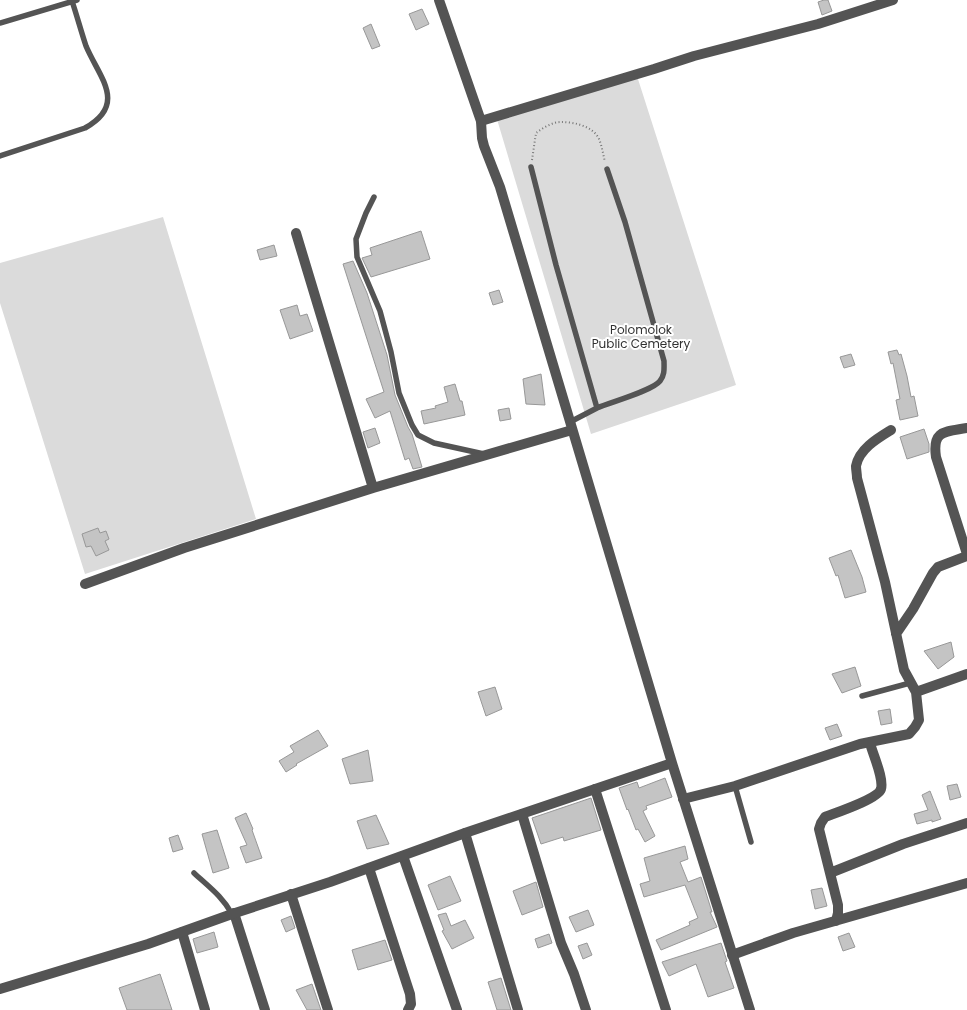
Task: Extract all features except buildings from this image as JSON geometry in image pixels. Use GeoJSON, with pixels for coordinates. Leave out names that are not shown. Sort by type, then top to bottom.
{"type":"FeatureCollection","features":[{"type":"Feature","properties":{"kind":"street"},"geometry":{"type":"LineString","coordinates":[[439,0],[481,121],[484,146],[500,187],[672,763],[750,1010]]}},
{"type":"Feature","properties":{"kind":"street"},"geometry":{"type":"LineString","coordinates":[[481,121],[694,56],[818,24],[893,0]]}},
{"type":"Feature","properties":{"kind":"street"},"geometry":{"type":"LineString","coordinates":[[296,233],[373,488]]}},
{"type":"Feature","properties":{"kind":"street"},"geometry":{"type":"LineString","coordinates":[[85,584],[184,548],[373,488],[491,455],[571,426]]}},
{"type":"Feature","properties":{"kind":"street"},"geometry":{"type":"LineString","coordinates":[[896,634],[938,567],[967,555],[936,457],[934,445],[938,437],[946,432],[967,428]]}},
{"type":"Feature","properties":{"kind":"street"},"geometry":{"type":"LineString","coordinates":[[683,799],[735,786],[860,744],[909,734],[919,720],[913,687],[904,670],[885,582],[857,478],[856,466],[860,455],[872,442],[891,430]]}},
{"type":"Feature","properties":{"kind":"street"},"geometry":{"type":"LineString","coordinates":[[913,687],[967,674]]}},
{"type":"Feature","properties":{"kind":"street"},"geometry":{"type":"LineString","coordinates":[[836,921],[838,905],[819,830],[825,818],[868,800],[879,793],[881,780],[870,743]]}},
{"type":"Feature","properties":{"kind":"street"},"geometry":{"type":"LineString","coordinates":[[0,989],[148,944],[233,913],[370,868],[465,833],[672,763]]}},
{"type":"Feature","properties":{"kind":"street"},"geometry":{"type":"LineString","coordinates":[[595,790],[666,1010]]}},
{"type":"Feature","properties":{"kind":"street"},"geometry":{"type":"LineString","coordinates":[[522,814],[561,943],[586,1010]]}},
{"type":"Feature","properties":{"kind":"street"},"geometry":{"type":"LineString","coordinates":[[830,873],[903,844],[967,823]]}},
{"type":"Feature","properties":{"kind":"street"},"geometry":{"type":"LineString","coordinates":[[465,833],[518,1010]]}},
{"type":"Feature","properties":{"kind":"street"},"geometry":{"type":"LineString","coordinates":[[403,856],[457,1010]]}},
{"type":"Feature","properties":{"kind":"street"},"geometry":{"type":"LineString","coordinates":[[370,868],[410,994],[411,1004],[408,1010]]}},
{"type":"Feature","properties":{"kind":"street"},"geometry":{"type":"LineString","coordinates":[[732,955],[793,933],[967,883]]}},
{"type":"Feature","properties":{"kind":"street"},"geometry":{"type":"LineString","coordinates":[[291,894],[328,1010]]}},
{"type":"Feature","properties":{"kind":"street"},"geometry":{"type":"LineString","coordinates":[[233,913],[265,1010]]}},
{"type":"Feature","properties":{"kind":"street"},"geometry":{"type":"LineString","coordinates":[[182,932],[205,1010]]}},
{"type":"Feature","properties":{"kind":"lane"},"geometry":{"type":"LineString","coordinates":[[0,23],[74,1],[87,47],[100,72],[108,100],[104,112],[96,122],[85,128],[0,156]]}},
{"type":"Feature","properties":{"kind":"lane"},"geometry":{"type":"LineString","coordinates":[[531,166],[556,265],[597,408]]}},
{"type":"Feature","properties":{"kind":"lane"},"geometry":{"type":"LineString","coordinates":[[571,426],[597,408],[653,388],[661,380],[664,373],[664,361],[608,169]]}},
{"type":"Feature","properties":{"kind":"lane"},"geometry":{"type":"LineString","coordinates":[[374,197],[356,239],[357,257],[380,312],[391,352],[399,393],[412,425],[418,435],[434,444],[491,455]]}},
{"type":"Feature","properties":{"kind":"lane"},"geometry":{"type":"LineString","coordinates":[[862,696],[913,687]]}},
{"type":"Feature","properties":{"kind":"lane"},"geometry":{"type":"LineString","coordinates":[[735,786],[751,842]]}},
{"type":"Feature","properties":{"kind":"lane"},"geometry":{"type":"LineString","coordinates":[[194,873],[222,898],[233,913]]}},
{"type":"Feature","properties":{"kind":"path"},"geometry":{"type":"LineString","coordinates":[[531,166],[536,133],[546,126],[560,122],[578,124],[590,129],[598,138],[608,169]]}},
{"type":"Feature","properties":{"kind":"green space","name":"Polomolok Public Cemetery"},"geometry":{"type":"Polygon","coordinates":[[[637,76],[736,385],[591,434],[496,116],[637,76]]]}},
{"type":"Feature","properties":{"kind":"green space"},"geometry":{"type":"Polygon","coordinates":[[[163,217],[256,519],[85,574],[0,303],[0,263],[163,217]]]}}]}
